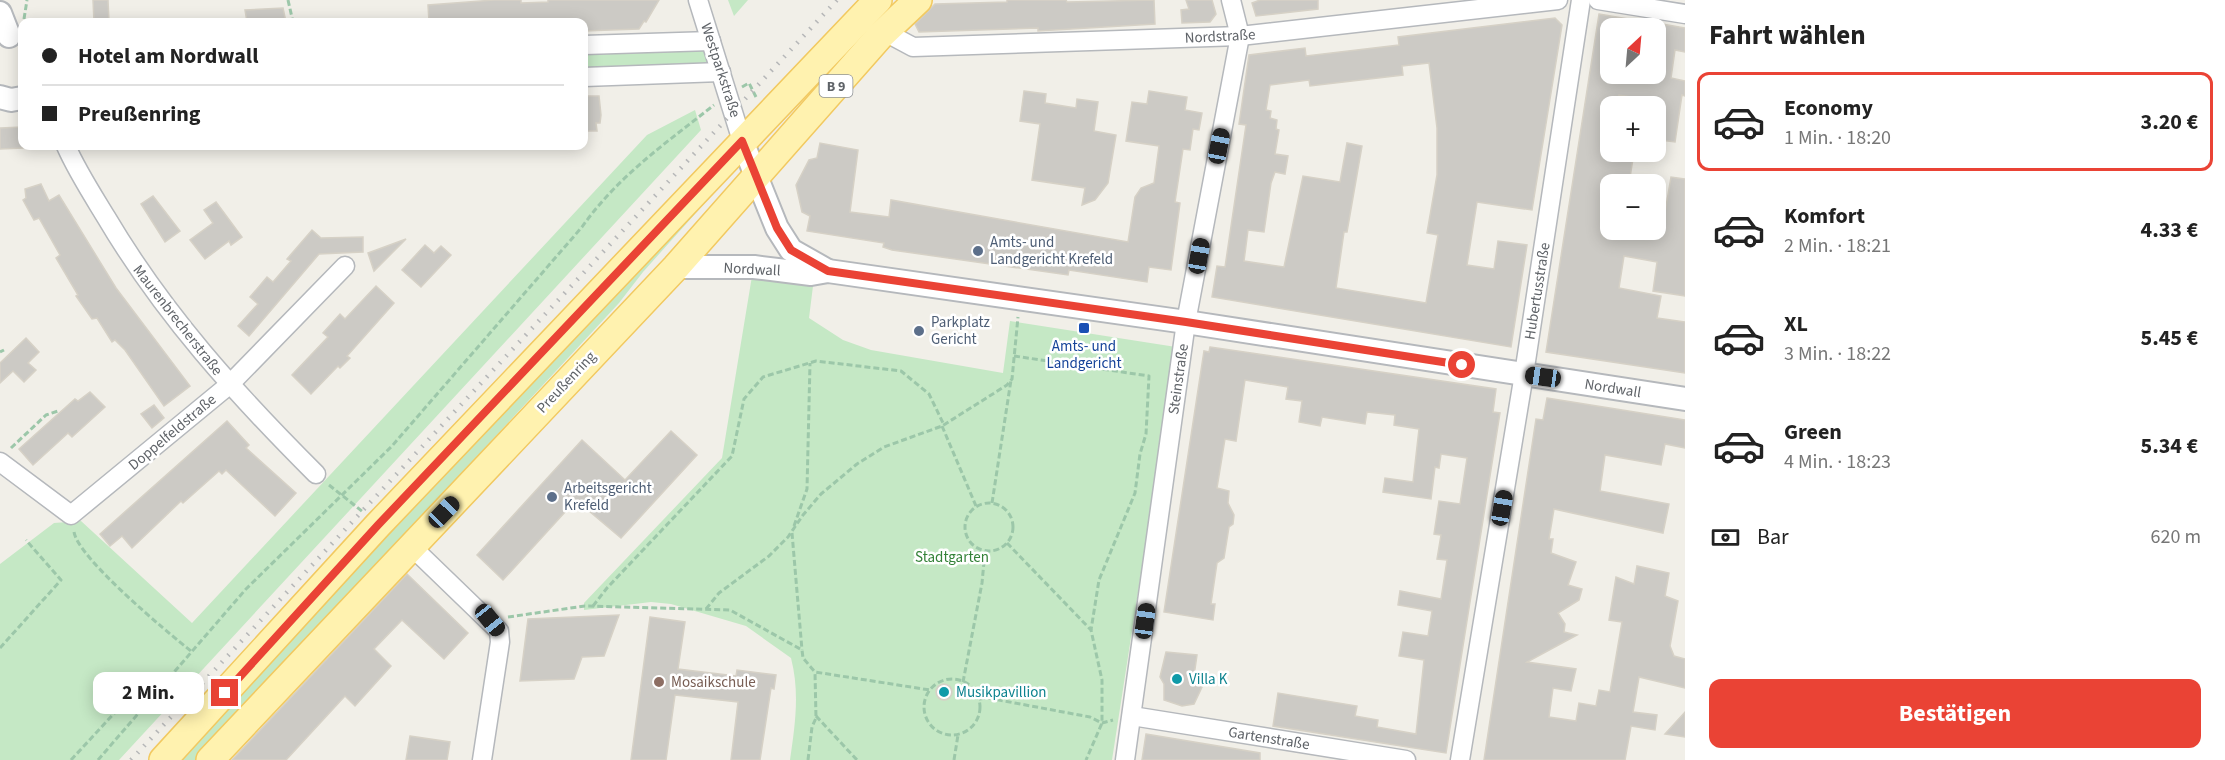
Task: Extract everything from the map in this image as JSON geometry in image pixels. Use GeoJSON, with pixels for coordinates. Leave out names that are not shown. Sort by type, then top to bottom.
{"type":"FeatureCollection","features":[{"type":"Feature","properties":{"kind":"main road","name":"B 9"},"geometry":{"type":"LineString","coordinates":[[163,760],[378,525],[878,0]]}},
{"type":"Feature","properties":{"kind":"main road","name":"Preußenring"},"geometry":{"type":"LineString","coordinates":[[210,760],[676,267],[885,32],[918,0]]}},
{"type":"Feature","properties":{"kind":"street","name":"Westparkstraße"},"geometry":{"type":"LineString","coordinates":[[698,0],[742,141]]}},
{"type":"Feature","properties":{"kind":"street","name":"Steinstraße"},"geometry":{"type":"LineString","coordinates":[[1125,760],[1186,322],[1240,36],[1231,0]]}},
{"type":"Feature","properties":{"kind":"street","name":"Nordstraße"},"geometry":{"type":"LineString","coordinates":[[885,32],[913,47],[1240,36],[1558,0]]}},
{"type":"Feature","properties":{"kind":"street","name":"Hubertusstraße"},"geometry":{"type":"LineString","coordinates":[[1460,760],[1524,374],[1581,0]]}},
{"type":"Feature","properties":{"kind":"street"},"geometry":{"type":"LineString","coordinates":[[1598,0],[1685,14]]}},
{"type":"Feature","properties":{"kind":"street"},"geometry":{"type":"LineString","coordinates":[[0,13],[14,34]]}},
{"type":"Feature","properties":{"kind":"street"},"geometry":{"type":"LineString","coordinates":[[588,45],[711,41]]}},
{"type":"Feature","properties":{"kind":"street"},"geometry":{"type":"LineString","coordinates":[[588,77],[721,72]]}},
{"type":"Feature","properties":{"kind":"street"},"geometry":{"type":"LineString","coordinates":[[0,98],[18,99]]}},
{"type":"Feature","properties":{"kind":"street","name":"Nordwall"},"geometry":{"type":"LineString","coordinates":[[742,141],[777,228],[791,250],[828,271]]}},
{"type":"Feature","properties":{"kind":"street","name":"Maurenbrecherstraße"},"geometry":{"type":"LineString","coordinates":[[68,150],[128,254],[158,298],[229,385],[316,474]]}},
{"type":"Feature","properties":{"kind":"street","name":"Doppelfeldstraße"},"geometry":{"type":"LineString","coordinates":[[71,515],[229,385],[345,266]]}},
{"type":"Feature","properties":{"kind":"street","name":"Nordwall"},"geometry":{"type":"LineString","coordinates":[[676,267],[754,267],[811,274],[828,271],[1186,322],[1685,399]]}},
{"type":"Feature","properties":{"kind":"street"},"geometry":{"type":"LineString","coordinates":[[4,457],[71,515]]}},
{"type":"Feature","properties":{"kind":"street"},"geometry":{"type":"LineString","coordinates":[[411,546],[499,631],[500,642],[482,760]]}},
{"type":"Feature","properties":{"kind":"street","name":"Gartenstraße"},"geometry":{"type":"LineString","coordinates":[[1132,716],[1406,760]]}},
{"type":"Feature","properties":{"kind":"path"},"geometry":{"type":"LineString","coordinates":[[20,18],[27,0]]}},
{"type":"Feature","properties":{"kind":"path"},"geometry":{"type":"LineString","coordinates":[[288,0],[292,18]]}},
{"type":"Feature","properties":{"kind":"path"},"geometry":{"type":"LineString","coordinates":[[98,760],[246,589],[392,446],[582,227],[602,198],[647,156],[728,93],[748,83],[766,116]]}},
{"type":"Feature","properties":{"kind":"path"},"geometry":{"type":"LineString","coordinates":[[992,503],[1012,379],[1018,322],[1017,297]]}},
{"type":"Feature","properties":{"kind":"path"},"geometry":{"type":"LineString","coordinates":[[1014,356],[1149,376],[1146,434],[1140,454],[1135,493],[1099,580],[1091,630],[1102,680],[1102,723],[1086,760]]}},
{"type":"Feature","properties":{"kind":"path"},"geometry":{"type":"LineString","coordinates":[[593,606],[607,588],[732,456],[744,399],[763,377],[816,361],[901,371],[929,394],[976,506]]}},
{"type":"Feature","properties":{"kind":"path"},"geometry":{"type":"LineString","coordinates":[[808,760],[816,716],[815,672],[803,658],[792,532],[807,489],[810,363]]}},
{"type":"Feature","properties":{"kind":"path"},"geometry":{"type":"LineString","coordinates":[[706,609],[719,593],[751,572],[792,532],[821,494],[857,464],[884,447],[943,425],[1007,385],[1012,379]]}},
{"type":"Feature","properties":{"kind":"path"},"geometry":{"type":"LineString","coordinates":[[4,457],[46,414],[58,411]]}},
{"type":"Feature","properties":{"kind":"path"},"geometry":{"type":"LineString","coordinates":[[992,503],[1005,509],[1013,522],[1011,537],[997,550],[984,551],[970,543],[966,535],[966,519],[976,506],[992,503]]}},
{"type":"Feature","properties":{"kind":"path"},"geometry":{"type":"LineString","coordinates":[[71,515],[75,539],[101,569],[160,627],[191,651]]}},
{"type":"Feature","properties":{"kind":"path"},"geometry":{"type":"LineString","coordinates":[[0,648],[61,580],[26,540]]}},
{"type":"Feature","properties":{"kind":"path"},"geometry":{"type":"LineString","coordinates":[[1007,543],[1091,630]]}},
{"type":"Feature","properties":{"kind":"path"},"geometry":{"type":"LineString","coordinates":[[963,682],[980,592],[984,551]]}},
{"type":"Feature","properties":{"kind":"path"},"geometry":{"type":"LineString","coordinates":[[490,620],[593,606],[730,610],[802,650]]}},
{"type":"Feature","properties":{"kind":"path"},"geometry":{"type":"LineString","coordinates":[[815,672],[930,690]]}},
{"type":"Feature","properties":{"kind":"path"},"geometry":{"type":"LineString","coordinates":[[945,680],[963,682],[970,686],[979,699],[978,717],[974,725],[958,735],[941,733],[928,722],[924,706],[930,690],[945,680]]}},
{"type":"Feature","properties":{"kind":"path"},"geometry":{"type":"LineString","coordinates":[[71,760],[144,681]]}},
{"type":"Feature","properties":{"kind":"path"},"geometry":{"type":"LineString","coordinates":[[979,699],[988,698],[1090,717],[1102,723]]}},
{"type":"Feature","properties":{"kind":"path"},"geometry":{"type":"LineString","coordinates":[[816,716],[857,760]]}},
{"type":"Feature","properties":{"kind":"path"},"geometry":{"type":"LineString","coordinates":[[954,760],[958,735]]}},
{"type":"Feature","properties":{"kind":"green space"},"geometry":{"type":"Polygon","coordinates":[[[728,0],[748,0],[734,16],[728,0]]]}},
{"type":"Feature","properties":{"kind":"green space"},"geometry":{"type":"Polygon","coordinates":[[[704,49],[709,68],[588,73],[588,54],[704,49]]]}},
{"type":"Feature","properties":{"kind":"green space"},"geometry":{"type":"Polygon","coordinates":[[[695,110],[701,130],[119,760],[0,760],[0,564],[54,523],[81,521],[192,623],[647,135],[695,110]]]}},
{"type":"Feature","properties":{"kind":"green space"},"geometry":{"type":"Polygon","coordinates":[[[710,187],[712,195],[643,272],[619,303],[243,709],[195,760],[177,760],[710,187]]]}},
{"type":"Feature","properties":{"kind":"green space","name":"Stadtgarten"},"geometry":{"type":"Polygon","coordinates":[[[752,276],[813,286],[809,318],[843,340],[871,350],[1003,373],[1010,321],[1176,347],[1112,760],[790,760],[796,696],[791,658],[746,626],[671,604],[651,602],[584,610],[584,603],[722,458],[752,276]]]}},
{"type":"Feature","properties":{"kind":"building"},"geometry":{"type":"Polygon","coordinates":[[[93,0],[108,0],[109,18],[94,18],[93,0]]]}},
{"type":"Feature","properties":{"kind":"building"},"geometry":{"type":"Polygon","coordinates":[[[494,0],[521,0],[521,3],[548,2],[548,0],[659,0],[639,29],[588,31],[588,18],[429,18],[428,5],[494,0]]]}},
{"type":"Feature","properties":{"kind":"building"},"geometry":{"type":"Polygon","coordinates":[[[1007,0],[1066,0],[1067,2],[1154,0],[1155,24],[1038,31],[1038,28],[919,32],[915,24],[935,4],[1007,2],[1007,0]]]}},
{"type":"Feature","properties":{"kind":"building"},"geometry":{"type":"Polygon","coordinates":[[[1186,0],[1212,0],[1216,14],[1210,22],[1182,23],[1181,10],[1189,9],[1186,0]]]}},
{"type":"Feature","properties":{"kind":"building"},"geometry":{"type":"Polygon","coordinates":[[[1260,0],[1318,0],[1318,9],[1256,16],[1252,3],[1260,0]]]}},
{"type":"Feature","properties":{"kind":"building"},"geometry":{"type":"Polygon","coordinates":[[[283,8],[285,18],[246,18],[245,10],[283,8]]]}},
{"type":"Feature","properties":{"kind":"building"},"geometry":{"type":"Polygon","coordinates":[[[1599,14],[1623,18],[1600,18],[1600,84],[1666,84],[1666,25],[1685,28],[1685,52],[1675,50],[1671,78],[1685,81],[1685,96],[1682,95],[1675,142],[1666,141],[1666,96],[1600,96],[1600,162],[1632,162],[1631,174],[1600,174],[1600,240],[1666,240],[1666,206],[1671,177],[1685,179],[1685,296],[1653,291],[1657,262],[1624,256],[1619,288],[1661,296],[1657,318],[1685,322],[1685,373],[1546,352],[1599,14]]]}},
{"type":"Feature","properties":{"kind":"building"},"geometry":{"type":"Polygon","coordinates":[[[1555,18],[1562,25],[1532,210],[1477,202],[1467,265],[1494,269],[1498,241],[1527,245],[1511,347],[1212,297],[1217,266],[1225,267],[1246,125],[1239,124],[1249,55],[1305,48],[1306,56],[1399,45],[1398,37],[1555,18]],[[1429,63],[1402,66],[1403,75],[1310,86],[1309,80],[1270,85],[1266,110],[1271,111],[1270,118],[1277,120],[1276,129],[1279,130],[1275,154],[1288,156],[1285,174],[1275,172],[1271,183],[1264,232],[1248,230],[1244,261],[1284,267],[1303,176],[1340,182],[1347,143],[1362,146],[1347,232],[1344,232],[1336,288],[1426,303],[1438,235],[1427,233],[1437,175],[1437,128],[1429,63]]]}},
{"type":"Feature","properties":{"kind":"building"},"geometry":{"type":"Polygon","coordinates":[[[1024,91],[1046,94],[1045,103],[1076,108],[1077,99],[1098,102],[1094,131],[1116,135],[1108,183],[1095,200],[1082,205],[1085,188],[1032,180],[1040,124],[1020,121],[1024,91]]]}},
{"type":"Feature","properties":{"kind":"building"},"geometry":{"type":"Polygon","coordinates":[[[1149,91],[1187,97],[1185,110],[1202,113],[1199,130],[1193,129],[1190,150],[1183,149],[1175,202],[1180,203],[1171,270],[1149,267],[1147,282],[1069,270],[1068,275],[892,250],[883,247],[884,243],[807,231],[810,216],[802,212],[796,185],[809,160],[817,158],[820,143],[858,150],[850,212],[889,217],[891,200],[1128,242],[1135,197],[1141,188],[1154,183],[1159,146],[1126,141],[1132,102],[1147,104],[1149,91]]]}},
{"type":"Feature","properties":{"kind":"building"},"geometry":{"type":"Polygon","coordinates":[[[588,96],[599,96],[601,115],[600,123],[596,123],[597,131],[588,131],[588,96]]]}},
{"type":"Feature","properties":{"kind":"building"},"geometry":{"type":"Polygon","coordinates":[[[18,127],[18,148],[0,149],[0,128],[18,127]]]}},
{"type":"Feature","properties":{"kind":"building"},"geometry":{"type":"Polygon","coordinates":[[[41,184],[49,201],[59,195],[116,288],[190,386],[164,406],[125,350],[115,340],[112,342],[97,318],[92,319],[76,296],[78,295],[56,258],[60,255],[39,218],[34,220],[23,200],[26,198],[25,189],[41,184]]]}},
{"type":"Feature","properties":{"kind":"building"},"geometry":{"type":"Polygon","coordinates":[[[153,196],[180,231],[165,242],[141,204],[153,196]]]}},
{"type":"Feature","properties":{"kind":"building"},"geometry":{"type":"Polygon","coordinates":[[[216,202],[242,237],[231,245],[229,241],[205,259],[190,240],[213,223],[204,210],[216,202]]]}},
{"type":"Feature","properties":{"kind":"building"},"geometry":{"type":"Polygon","coordinates":[[[312,230],[321,238],[363,237],[363,252],[319,254],[249,336],[238,326],[258,304],[250,297],[267,277],[273,282],[291,261],[287,259],[312,230]]]}},
{"type":"Feature","properties":{"kind":"building"},"geometry":{"type":"Polygon","coordinates":[[[406,239],[374,271],[368,253],[406,239]]]}},
{"type":"Feature","properties":{"kind":"building"},"geometry":{"type":"Polygon","coordinates":[[[425,245],[434,253],[441,246],[451,255],[421,287],[402,270],[425,245]]]}},
{"type":"Feature","properties":{"kind":"building"},"geometry":{"type":"Polygon","coordinates":[[[376,286],[394,303],[347,356],[350,358],[340,368],[338,366],[311,394],[292,375],[328,337],[323,333],[340,314],[345,319],[376,286]]]}},
{"type":"Feature","properties":{"kind":"building"},"geometry":{"type":"Polygon","coordinates":[[[26,338],[39,352],[28,363],[36,370],[24,382],[13,371],[0,383],[0,363],[26,338]]]}},
{"type":"Feature","properties":{"kind":"building"},"geometry":{"type":"Polygon","coordinates":[[[1210,347],[1496,389],[1493,412],[1500,413],[1446,753],[1273,726],[1278,693],[1357,706],[1355,716],[1378,720],[1377,727],[1416,734],[1424,660],[1399,656],[1403,632],[1428,636],[1432,611],[1398,605],[1400,591],[1441,599],[1447,560],[1437,559],[1441,535],[1434,534],[1439,501],[1460,504],[1467,458],[1441,454],[1439,468],[1435,467],[1431,499],[1383,492],[1385,478],[1413,482],[1419,429],[1394,425],[1395,415],[1367,412],[1365,424],[1322,417],[1320,426],[1299,422],[1302,401],[1286,399],[1288,387],[1245,380],[1236,441],[1225,439],[1217,488],[1229,491],[1228,503],[1234,515],[1233,524],[1229,527],[1224,558],[1217,563],[1211,604],[1215,604],[1213,620],[1164,612],[1204,351],[1209,352],[1210,347]]]}},
{"type":"Feature","properties":{"kind":"building"},"geometry":{"type":"Polygon","coordinates":[[[90,392],[105,407],[72,437],[68,433],[33,465],[19,449],[75,399],[78,401],[90,392]]]}},
{"type":"Feature","properties":{"kind":"building"},"geometry":{"type":"Polygon","coordinates":[[[1547,398],[1685,420],[1685,448],[1665,444],[1661,465],[1605,455],[1600,491],[1669,504],[1663,533],[1554,509],[1549,539],[1553,539],[1551,553],[1576,562],[1568,585],[1582,589],[1579,600],[1558,613],[1565,624],[1564,632],[1577,635],[1527,662],[1576,669],[1571,691],[1553,688],[1549,717],[1576,721],[1579,703],[1596,706],[1599,690],[1610,692],[1622,622],[1609,620],[1616,577],[1634,584],[1637,566],[1669,573],[1665,596],[1678,601],[1670,646],[1674,656],[1685,659],[1685,688],[1639,677],[1633,712],[1657,715],[1655,730],[1631,726],[1625,760],[1484,760],[1536,419],[1543,420],[1547,398]]]}},
{"type":"Feature","properties":{"kind":"building"},"geometry":{"type":"Polygon","coordinates":[[[154,405],[164,418],[152,428],[141,414],[154,405]]]}},
{"type":"Feature","properties":{"kind":"building"},"geometry":{"type":"Polygon","coordinates":[[[227,421],[249,445],[246,448],[296,493],[275,516],[226,470],[222,474],[219,471],[183,503],[181,501],[132,548],[122,536],[110,546],[100,534],[227,421]]]}},
{"type":"Feature","properties":{"kind":"building"},"geometry":{"type":"Polygon","coordinates":[[[671,431],[697,455],[621,538],[576,500],[503,580],[477,555],[582,440],[625,480],[671,431]]]}},
{"type":"Feature","properties":{"kind":"building"},"geometry":{"type":"Polygon","coordinates":[[[407,574],[468,633],[444,659],[402,620],[374,649],[391,666],[355,706],[345,696],[286,760],[232,760],[407,574]]]}},
{"type":"Feature","properties":{"kind":"building"},"geometry":{"type":"Polygon","coordinates":[[[619,615],[604,656],[582,657],[574,679],[520,681],[528,619],[619,615]]]}},
{"type":"Feature","properties":{"kind":"building"},"geometry":{"type":"Polygon","coordinates":[[[650,617],[685,622],[678,669],[736,676],[737,670],[776,675],[774,689],[771,688],[760,760],[731,760],[738,702],[675,695],[666,760],[631,760],[650,617]]]}},
{"type":"Feature","properties":{"kind":"building","name":"Villa K"},"geometry":{"type":"Polygon","coordinates":[[[1166,652],[1197,655],[1194,676],[1202,687],[1194,704],[1182,706],[1164,700],[1164,684],[1160,677],[1166,652]]]}},
{"type":"Feature","properties":{"kind":"building","name":"Musikpavillion"},"geometry":{"type":"Polygon","coordinates":[[[944,684],[950,686],[952,692],[950,698],[944,700],[938,698],[936,692],[938,686],[944,684]]]}},
{"type":"Feature","properties":{"kind":"building"},"geometry":{"type":"Polygon","coordinates":[[[1685,712],[1685,737],[1665,734],[1685,712]]]}},
{"type":"Feature","properties":{"kind":"building"},"geometry":{"type":"Polygon","coordinates":[[[1146,734],[1260,753],[1260,760],[1142,760],[1146,734]]]}},
{"type":"Feature","properties":{"kind":"building"},"geometry":{"type":"Polygon","coordinates":[[[410,736],[450,742],[447,760],[406,760],[410,736]]]}},
{"type":"Feature","properties":{"kind":"railway"},"geometry":{"type":"LineString","coordinates":[[131,760],[837,0]]}},
{"type":"Feature","properties":{"kind":"place","name":"Amts- und Landgericht Krefeld"},"geometry":{"type":"Point","coordinates":[978,251]}},
{"type":"Feature","properties":{"kind":"place","name":"Amts- und Landgericht"},"geometry":{"type":"Point","coordinates":[1084,328]}},
{"type":"Feature","properties":{"kind":"place","name":"Parkplatz Gericht"},"geometry":{"type":"Point","coordinates":[919,331]}},
{"type":"Feature","properties":{"kind":"place","name":"Arbeitsgericht Krefeld"},"geometry":{"type":"Point","coordinates":[552,497]}},
{"type":"Feature","properties":{"kind":"place","name":"Villa K"},"geometry":{"type":"Point","coordinates":[1177,679]}},
{"type":"Feature","properties":{"kind":"place","name":"Mosaikschule"},"geometry":{"type":"Point","coordinates":[659,682]}},
{"type":"Feature","properties":{"kind":"place","name":"Musikpavillion"},"geometry":{"type":"Point","coordinates":[944,692]}},
{"type":"Feature","properties":{"kind":"route"},"geometry":{"type":"LineString","coordinates":[[225,693],[378,525],[742,141],[777,228],[791,250],[828,271],[1186,322],[1462,365]]}}]}
